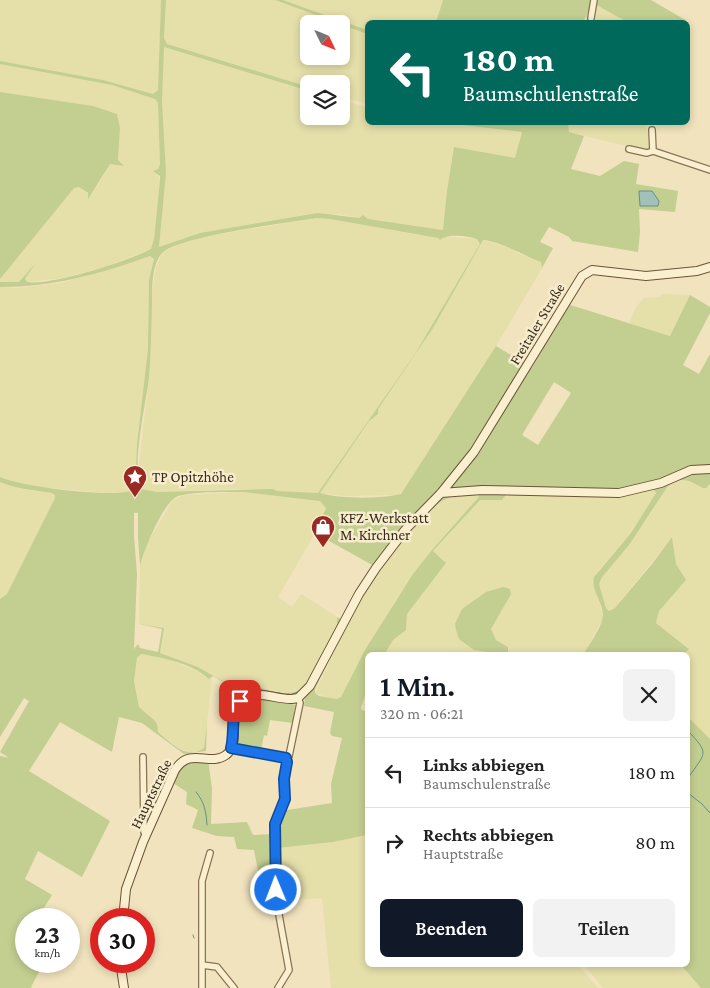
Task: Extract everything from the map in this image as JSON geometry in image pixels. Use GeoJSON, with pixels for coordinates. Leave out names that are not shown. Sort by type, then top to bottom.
{"type":"FeatureCollection","features":[{"type":"Feature","properties":{"kind":"street"},"geometry":{"type":"LineString","coordinates":[[591,18],[594,0]]}},
{"type":"Feature","properties":{"kind":"street"},"geometry":{"type":"LineString","coordinates":[[652,130],[652,151]]}},
{"type":"Feature","properties":{"kind":"street"},"geometry":{"type":"LineString","coordinates":[[629,149],[647,153],[652,151],[710,170]]}},
{"type":"Feature","properties":{"kind":"street","name":"Freitaler Straße"},"geometry":{"type":"LineString","coordinates":[[298,698],[310,686],[376,568],[404,530],[441,493],[474,452],[584,273],[592,270],[646,276],[710,267]]}},
{"type":"Feature","properties":{"kind":"street"},"geometry":{"type":"LineString","coordinates":[[441,493],[482,490],[619,493],[661,483],[697,469],[710,470]]}},
{"type":"Feature","properties":{"kind":"street"},"geometry":{"type":"LineString","coordinates":[[278,988],[289,970],[277,904],[275,824],[285,799],[286,758],[290,752],[300,703],[298,698],[287,699],[253,694],[240,701],[236,706],[231,748],[286,758]]}},
{"type":"Feature","properties":{"kind":"street","name":"Hauptstraße"},"geometry":{"type":"LineString","coordinates":[[124,908],[126,889],[148,832],[180,761],[187,758],[222,757],[231,748]]}},
{"type":"Feature","properties":{"kind":"street"},"geometry":{"type":"LineString","coordinates":[[142,758],[144,832],[148,832]]}},
{"type":"Feature","properties":{"kind":"street"},"geometry":{"type":"LineString","coordinates":[[202,988],[202,881],[210,853]]}},
{"type":"Feature","properties":{"kind":"street"},"geometry":{"type":"LineString","coordinates":[[202,965],[217,967],[234,988]]}},
{"type":"Feature","properties":{"kind":"street"},"geometry":{"type":"LineString","coordinates":[[122,973],[124,988]]}},
{"type":"Feature","properties":{"kind":"shaded area"},"geometry":{"type":"Polygon","coordinates":[[[0,0],[161,0],[158,90],[153,94],[103,80],[0,61],[0,0]]]}},
{"type":"Feature","properties":{"kind":"shaded area"},"geometry":{"type":"Polygon","coordinates":[[[166,0],[275,0],[314,15],[300,15],[300,65],[350,65],[350,28],[365,33],[365,103],[350,99],[350,75],[300,75],[300,84],[167,44],[164,38],[166,0]]]}},
{"type":"Feature","properties":{"kind":"shaded area"},"geometry":{"type":"Polygon","coordinates":[[[283,0],[443,0],[437,20],[365,20],[365,29],[350,24],[350,15],[325,15],[283,0]]]}},
{"type":"Feature","properties":{"kind":"shaded area"},"geometry":{"type":"Polygon","coordinates":[[[593,3],[623,20],[584,20],[593,3]]]}},
{"type":"Feature","properties":{"kind":"shaded area"},"geometry":{"type":"Polygon","coordinates":[[[163,47],[300,88],[300,125],[350,125],[350,102],[365,106],[365,125],[462,125],[522,132],[515,158],[454,147],[447,191],[444,230],[368,219],[363,215],[359,218],[338,214],[200,233],[159,247],[166,173],[162,101],[163,47]]]}},
{"type":"Feature","properties":{"kind":"shaded area"},"geometry":{"type":"Polygon","coordinates":[[[0,64],[112,85],[155,99],[158,103],[160,164],[156,171],[160,180],[154,239],[151,249],[105,267],[61,278],[27,282],[25,280],[31,271],[19,282],[1,283],[0,279],[3,274],[74,188],[79,187],[89,195],[98,185],[110,164],[120,165],[118,160],[120,128],[117,114],[92,106],[0,92],[0,64]]]}},
{"type":"Feature","properties":{"kind":"shaded area"},"geometry":{"type":"Polygon","coordinates":[[[568,125],[646,125],[650,149],[643,150],[569,132],[568,125]]]}},
{"type":"Feature","properties":{"kind":"shaded area"},"geometry":{"type":"Polygon","coordinates":[[[316,218],[418,235],[477,239],[480,244],[446,305],[483,240],[512,249],[519,254],[541,262],[542,268],[496,346],[399,495],[344,496],[237,489],[157,492],[141,490],[139,465],[149,378],[152,291],[156,267],[162,253],[177,245],[203,237],[316,218]]]}},
{"type":"Feature","properties":{"kind":"shaded area"},"geometry":{"type":"Polygon","coordinates":[[[150,256],[154,260],[149,280],[148,349],[137,444],[135,489],[128,492],[106,493],[39,487],[12,482],[0,477],[0,287],[17,288],[61,283],[150,256]]]}},
{"type":"Feature","properties":{"kind":"shaded area"},"geometry":{"type":"Polygon","coordinates":[[[663,294],[690,295],[670,336],[629,323],[636,307],[644,298],[658,297],[663,294]]]}},
{"type":"Feature","properties":{"kind":"shaded area"},"geometry":{"type":"Polygon","coordinates":[[[683,479],[706,488],[710,484],[710,739],[690,719],[690,652],[686,652],[689,648],[656,623],[659,611],[686,580],[676,564],[672,537],[615,608],[609,611],[606,608],[599,584],[602,577],[650,515],[668,486],[675,481],[683,479]]]}},
{"type":"Feature","properties":{"kind":"shaded area"},"geometry":{"type":"Polygon","coordinates":[[[0,482],[18,488],[55,495],[7,594],[2,600],[0,599],[0,482]]]}},
{"type":"Feature","properties":{"kind":"shaded area"},"geometry":{"type":"Polygon","coordinates":[[[653,489],[656,493],[631,533],[597,572],[592,582],[599,599],[603,618],[585,652],[508,652],[509,647],[496,640],[491,629],[505,604],[486,592],[462,609],[483,652],[386,652],[393,640],[406,630],[407,614],[446,563],[433,551],[480,500],[502,500],[509,494],[653,489]]]}},
{"type":"Feature","properties":{"kind":"shaded area"},"geometry":{"type":"Polygon","coordinates":[[[244,492],[316,500],[324,504],[326,508],[315,533],[278,597],[292,607],[301,594],[337,617],[338,625],[309,681],[297,693],[290,694],[260,689],[247,682],[233,687],[198,667],[160,653],[164,628],[139,624],[140,566],[148,542],[173,500],[184,495],[244,492]]]}},
{"type":"Feature","properties":{"kind":"shaded area"},"geometry":{"type":"Polygon","coordinates":[[[479,495],[479,498],[432,550],[395,601],[366,648],[341,697],[337,699],[328,698],[315,693],[340,639],[366,592],[379,570],[408,532],[442,500],[456,496],[479,495]]]}},
{"type":"Feature","properties":{"kind":"shaded area"},"geometry":{"type":"Polygon","coordinates":[[[141,654],[170,660],[197,671],[209,679],[212,678],[204,748],[200,751],[190,752],[178,748],[158,732],[147,713],[139,707],[134,681],[137,658],[141,654]]]}},
{"type":"Feature","properties":{"kind":"shaded area"},"geometry":{"type":"Polygon","coordinates":[[[365,835],[365,967],[580,967],[598,988],[331,988],[322,898],[279,901],[278,848],[333,842],[365,835]]]}},
{"type":"Feature","properties":{"kind":"shaded area"},"geometry":{"type":"Polygon","coordinates":[[[586,967],[683,967],[701,988],[603,988],[586,967]]]}},
{"type":"Feature","properties":{"kind":"green space"},"geometry":{"type":"Polygon","coordinates":[[[161,0],[166,0],[164,38],[167,44],[300,84],[300,88],[164,47],[162,101],[166,173],[159,247],[200,233],[318,213],[359,218],[363,215],[368,219],[443,230],[454,147],[515,158],[522,132],[462,125],[568,125],[569,132],[584,136],[571,169],[600,176],[624,161],[639,164],[636,184],[678,191],[675,212],[639,209],[640,232],[638,252],[572,241],[569,237],[549,227],[540,242],[553,248],[542,268],[541,262],[504,246],[483,240],[433,328],[378,409],[378,414],[369,421],[320,493],[360,498],[401,494],[496,346],[532,368],[567,304],[670,336],[690,295],[710,307],[710,313],[683,365],[699,374],[710,354],[710,484],[703,488],[689,481],[681,480],[668,486],[629,545],[602,577],[599,584],[606,608],[609,611],[615,608],[672,537],[676,564],[686,580],[659,611],[656,623],[689,649],[686,652],[585,652],[598,630],[603,615],[595,591],[594,577],[631,533],[656,493],[653,489],[509,494],[502,500],[480,500],[433,551],[446,563],[407,614],[406,630],[393,640],[386,652],[365,652],[365,696],[361,708],[365,711],[365,835],[333,842],[278,848],[278,820],[281,811],[332,803],[331,784],[342,738],[332,736],[330,733],[334,712],[304,706],[305,697],[311,692],[307,688],[294,696],[256,692],[247,683],[244,683],[247,682],[282,693],[297,692],[302,689],[311,678],[321,659],[337,625],[337,617],[342,620],[374,566],[315,533],[326,508],[320,501],[244,492],[201,493],[178,496],[166,507],[160,517],[140,566],[138,513],[134,513],[137,574],[134,649],[138,644],[140,648],[158,652],[162,629],[139,624],[164,628],[160,653],[198,667],[233,687],[240,684],[235,689],[213,676],[209,679],[186,665],[168,659],[141,654],[137,658],[134,681],[139,707],[154,720],[157,724],[158,732],[173,745],[185,751],[198,751],[204,748],[207,723],[206,751],[184,754],[142,723],[119,717],[112,752],[60,722],[29,771],[110,821],[82,877],[38,851],[25,879],[52,895],[44,908],[15,908],[15,973],[39,973],[32,988],[0,988],[0,756],[9,758],[0,752],[29,701],[24,698],[0,737],[0,599],[7,594],[55,495],[6,484],[0,482],[0,477],[10,481],[46,488],[91,492],[126,492],[135,489],[137,444],[148,349],[149,280],[154,259],[150,256],[95,274],[39,285],[0,287],[0,282],[19,282],[35,264],[25,279],[27,282],[53,280],[89,272],[126,260],[151,249],[154,239],[160,180],[160,176],[153,171],[158,169],[160,164],[158,103],[155,99],[112,85],[0,64],[0,61],[103,80],[153,94],[158,90],[161,0]],[[316,218],[211,236],[172,247],[158,258],[153,278],[149,377],[138,451],[138,479],[141,489],[157,492],[273,489],[277,491],[318,493],[415,354],[480,244],[477,239],[463,236],[447,236],[440,240],[438,238],[316,218]],[[554,382],[522,435],[538,445],[571,393],[554,382]],[[465,495],[446,499],[433,507],[403,539],[387,559],[361,600],[315,689],[315,693],[319,696],[337,699],[341,697],[366,648],[413,574],[479,495],[465,495]]]}},
{"type":"Feature","properties":{"kind":"green space"},"geometry":{"type":"Polygon","coordinates":[[[275,0],[283,0],[325,15],[316,15],[275,0]]]}},
{"type":"Feature","properties":{"kind":"green space"},"geometry":{"type":"Polygon","coordinates":[[[443,0],[651,0],[685,20],[623,20],[593,3],[584,20],[437,20],[443,0]]]}},
{"type":"Feature","properties":{"kind":"green space"},"geometry":{"type":"Polygon","coordinates":[[[350,24],[365,29],[365,33],[350,28],[350,24]]]}},
{"type":"Feature","properties":{"kind":"green space"},"geometry":{"type":"Polygon","coordinates":[[[0,92],[93,106],[117,114],[120,128],[118,160],[124,166],[110,164],[88,199],[88,193],[79,187],[74,188],[0,279],[0,92]]]}},
{"type":"Feature","properties":{"kind":"green space"},"geometry":{"type":"Polygon","coordinates":[[[503,587],[510,589],[511,594],[491,629],[496,640],[508,647],[508,652],[474,650],[459,639],[455,624],[462,609],[486,592],[503,587]]]}},
{"type":"Feature","properties":{"kind":"green space"},"geometry":{"type":"Polygon","coordinates":[[[255,698],[272,699],[295,705],[293,723],[270,720],[267,736],[264,735],[261,750],[238,746],[235,743],[240,710],[248,701],[255,698]]]}},
{"type":"Feature","properties":{"kind":"green space"},"geometry":{"type":"Polygon","coordinates":[[[690,719],[710,739],[710,988],[701,988],[683,967],[690,967],[690,719]]]}},
{"type":"Feature","properties":{"kind":"green space"},"geometry":{"type":"Polygon","coordinates":[[[208,760],[212,788],[211,824],[247,822],[253,835],[272,834],[274,864],[272,880],[260,881],[254,850],[237,849],[234,837],[217,836],[192,828],[198,810],[186,804],[187,792],[173,783],[179,771],[186,764],[208,760]]]}},
{"type":"Feature","properties":{"kind":"water"},"geometry":{"type":"Polygon","coordinates":[[[639,191],[652,191],[659,201],[658,206],[640,206],[639,191]]]}},
{"type":"Feature","properties":{"kind":"waterway"},"geometry":{"type":"LineString","coordinates":[[256,689],[289,695],[298,692]]}},
{"type":"Feature","properties":{"kind":"waterway"},"geometry":{"type":"LineString","coordinates":[[690,733],[700,744],[703,753],[702,758],[690,775]]}},
{"type":"Feature","properties":{"kind":"waterway"},"geometry":{"type":"LineString","coordinates":[[196,792],[204,808],[207,825]]}},
{"type":"Feature","properties":{"kind":"waterway"},"geometry":{"type":"LineString","coordinates":[[690,795],[710,813]]}},
{"type":"Feature","properties":{"kind":"place","name":"TP Opitzhöhe"},"geometry":{"type":"Point","coordinates":[135,498]}},
{"type":"Feature","properties":{"kind":"place","name":"KFZ-Werkstatt M. Kirchner"},"geometry":{"type":"Point","coordinates":[323,548]}},
{"type":"Feature","properties":{"kind":"route"},"geometry":{"type":"LineString","coordinates":[[240,701],[236,706],[231,748],[266,756],[286,758],[287,762],[284,779],[285,799],[283,806],[278,812],[275,824],[276,890]]}}]}
